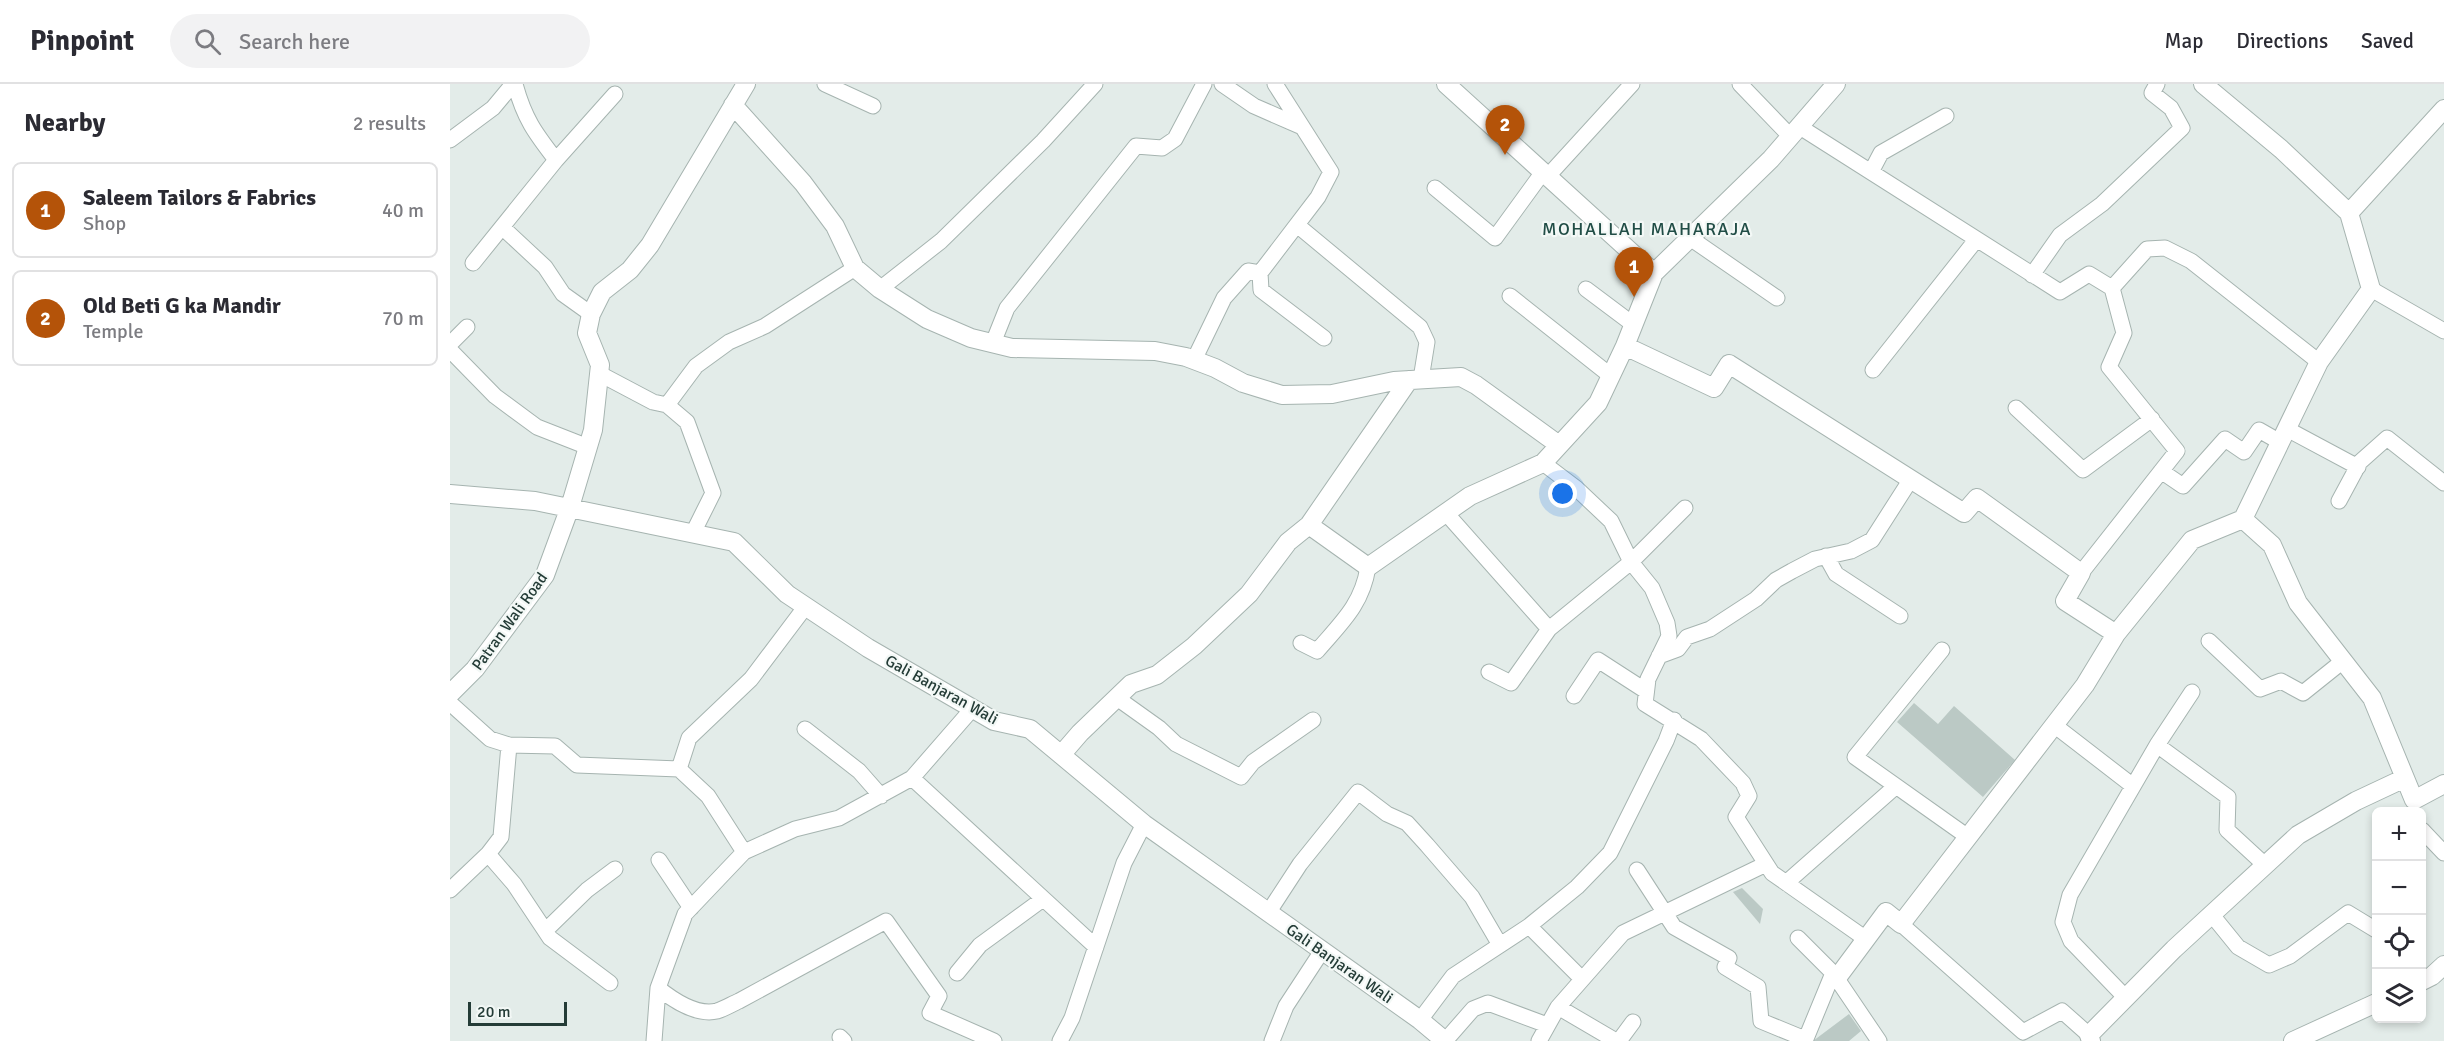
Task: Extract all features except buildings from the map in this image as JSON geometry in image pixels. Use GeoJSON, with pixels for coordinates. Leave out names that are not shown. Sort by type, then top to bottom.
{"type":"FeatureCollection","features":[{"type":"Feature","properties":{"kind":"street"},"geometry":{"type":"LineString","coordinates":[[600,374],[600,366],[587,333],[591,314],[602,292],[630,270],[650,245],[746,84]]}},
{"type":"Feature","properties":{"kind":"street"},"geometry":{"type":"LineString","coordinates":[[1446,84],[1654,273]]}},
{"type":"Feature","properties":{"kind":"street"},"geometry":{"type":"LineString","coordinates":[[1309,525],[1368,567],[1470,496],[1543,463],[1598,403],[1625,346],[1654,273],[1771,159],[1836,84]]}},
{"type":"Feature","properties":{"kind":"street"},"geometry":{"type":"LineString","coordinates":[[1835,975],[1886,912],[1901,924],[2085,685],[2116,634],[2192,540],[2242,519],[2319,362],[2372,289],[2349,213],[2281,149],[2203,84]]}},
{"type":"Feature","properties":{"kind":"street"},"geometry":{"type":"LineString","coordinates":[[733,105],[810,191],[835,226],[855,268],[880,289],[927,319],[971,338],[1012,348],[1155,351],[1194,360],[1243,383],[1282,395],[1332,394],[1415,380],[1461,377],[1476,385],[1559,445]]}},
{"type":"Feature","properties":{"kind":"street"},"geometry":{"type":"LineString","coordinates":[[2349,213],[2444,109]]}},
{"type":"Feature","properties":{"kind":"street"},"geometry":{"type":"LineString","coordinates":[[1625,346],[1714,388],[1729,364],[1964,513],[1977,498],[2081,573],[2065,601],[2116,634]]}},
{"type":"Feature","properties":{"kind":"street","name":"Patran Wali Road"},"geometry":{"type":"LineString","coordinates":[[450,694],[475,669],[545,575],[570,507],[593,430],[600,374]]}},
{"type":"Feature","properties":{"kind":"street"},"geometry":{"type":"LineString","coordinates":[[1061,755],[1131,684],[1156,675],[1194,646],[1249,594],[1288,542],[1309,525],[1415,380]]}},
{"type":"Feature","properties":{"kind":"street","name":"Gali Banjaran Wali"},"geometry":{"type":"LineString","coordinates":[[450,494],[536,501],[734,542],[787,594],[868,648],[994,721],[1030,729],[1144,824],[1420,1020],[1445,1041]]}},
{"type":"Feature","properties":{"kind":"street"},"geometry":{"type":"LineString","coordinates":[[2242,519],[2272,545],[2298,603],[2372,698],[2415,806],[2444,784]]}},
{"type":"Feature","properties":{"kind":"street"},"geometry":{"type":"LineString","coordinates":[[2090,1038],[2126,998],[2298,835],[2356,801],[2405,778]]}},
{"type":"Feature","properties":{"kind":"street"},"geometry":{"type":"LineString","coordinates":[[2426,979],[2444,965]]}},
{"type":"Feature","properties":{"kind":"street"},"geometry":{"type":"LineString","coordinates":[[2293,1041],[2372,1005]]}},
{"type":"Feature","properties":{"kind":"lane"},"geometry":{"type":"LineString","coordinates":[[450,140],[493,108],[514,84]]}},
{"type":"Feature","properties":{"kind":"lane"},"geometry":{"type":"LineString","coordinates":[[514,84],[521,108],[537,135],[556,160]]}},
{"type":"Feature","properties":{"kind":"lane"},"geometry":{"type":"LineString","coordinates":[[825,84],[873,106]]}},
{"type":"Feature","properties":{"kind":"lane"},"geometry":{"type":"LineString","coordinates":[[880,289],[941,241],[1043,141],[1095,84]]}},
{"type":"Feature","properties":{"kind":"lane"},"geometry":{"type":"LineString","coordinates":[[993,343],[1007,308],[1136,146],[1162,148],[1175,139],[1204,84]]}},
{"type":"Feature","properties":{"kind":"lane"},"geometry":{"type":"LineString","coordinates":[[1222,84],[1254,106],[1302,127]]}},
{"type":"Feature","properties":{"kind":"lane"},"geometry":{"type":"LineString","coordinates":[[1275,84],[1331,172],[1318,197],[1260,273],[1261,290],[1324,338]]}},
{"type":"Feature","properties":{"kind":"lane"},"geometry":{"type":"LineString","coordinates":[[1435,188],[1495,238],[1545,174],[1632,84]]}},
{"type":"Feature","properties":{"kind":"lane"},"geometry":{"type":"LineString","coordinates":[[1740,84],[1795,131],[1871,172],[2060,292],[2089,274],[2112,288],[2124,333],[2109,367],[2176,451],[2081,573]]}},
{"type":"Feature","properties":{"kind":"lane"},"geometry":{"type":"LineString","coordinates":[[2032,275],[2060,235],[2102,204],[2182,128],[2171,108],[2152,93],[2156,84]]}},
{"type":"Feature","properties":{"kind":"lane"},"geometry":{"type":"LineString","coordinates":[[473,263],[556,160],[615,94]]}},
{"type":"Feature","properties":{"kind":"lane"},"geometry":{"type":"LineString","coordinates":[[1871,172],[1881,153],[1946,116]]}},
{"type":"Feature","properties":{"kind":"lane"},"geometry":{"type":"LineString","coordinates":[[1297,225],[1420,327],[1427,342],[1415,380]]}},
{"type":"Feature","properties":{"kind":"lane"},"geometry":{"type":"LineString","coordinates":[[502,227],[545,267],[563,294],[591,314]]}},
{"type":"Feature","properties":{"kind":"lane"},"geometry":{"type":"LineString","coordinates":[[1690,238],[1777,298]]}},
{"type":"Feature","properties":{"kind":"lane"},"geometry":{"type":"LineString","coordinates":[[1873,370],[1976,240]]}},
{"type":"Feature","properties":{"kind":"lane"},"geometry":{"type":"LineString","coordinates":[[2112,288],[2147,249],[2165,248],[2191,261],[2319,362]]}},
{"type":"Feature","properties":{"kind":"lane"},"geometry":{"type":"LineString","coordinates":[[667,405],[696,366],[729,342],[765,326],[855,268]]}},
{"type":"Feature","properties":{"kind":"lane"},"geometry":{"type":"LineString","coordinates":[[1194,360],[1224,298],[1248,271],[1260,273]]}},
{"type":"Feature","properties":{"kind":"lane"},"geometry":{"type":"LineString","coordinates":[[1586,289],[1634,325]]}},
{"type":"Feature","properties":{"kind":"lane"},"geometry":{"type":"LineString","coordinates":[[2372,289],[2444,331]]}},
{"type":"Feature","properties":{"kind":"lane"},"geometry":{"type":"LineString","coordinates":[[1510,296],[1611,376]]}},
{"type":"Feature","properties":{"kind":"lane"},"geometry":{"type":"LineString","coordinates":[[450,344],[468,327]]}},
{"type":"Feature","properties":{"kind":"lane"},"geometry":{"type":"LineString","coordinates":[[450,350],[495,396],[537,427],[588,447]]}},
{"type":"Feature","properties":{"kind":"lane"},"geometry":{"type":"LineString","coordinates":[[600,374],[653,402],[667,405],[687,422],[713,493],[693,533]]}},
{"type":"Feature","properties":{"kind":"lane"},"geometry":{"type":"LineString","coordinates":[[2016,408],[2083,470],[2152,419]]}},
{"type":"Feature","properties":{"kind":"lane"},"geometry":{"type":"LineString","coordinates":[[2161,471],[2183,486],[2225,439],[2244,452],[2259,430],[2283,435],[2358,467]]}},
{"type":"Feature","properties":{"kind":"lane"},"geometry":{"type":"LineString","coordinates":[[2339,501],[2358,467],[2387,438],[2444,483]]}},
{"type":"Feature","properties":{"kind":"lane"},"geometry":{"type":"LineString","coordinates":[[1543,463],[1611,521],[1631,562],[1652,588],[1667,623],[1669,636],[1648,679],[1645,704],[1674,720],[1701,739],[1743,783],[1749,796],[1736,817],[1772,873],[1866,939]]}},
{"type":"Feature","properties":{"kind":"lane"},"geometry":{"type":"LineString","coordinates":[[1659,656],[1678,649],[1687,637],[1710,629],[1756,599],[1776,580],[1792,571],[1815,559],[1851,551],[1872,540],[1911,479]]}},
{"type":"Feature","properties":{"kind":"lane"},"geometry":{"type":"LineString","coordinates":[[1489,672],[1510,683],[1549,629],[1631,562],[1685,508]]}},
{"type":"Feature","properties":{"kind":"lane"},"geometry":{"type":"LineString","coordinates":[[1446,513],[1549,629]]}},
{"type":"Feature","properties":{"kind":"lane"},"geometry":{"type":"LineString","coordinates":[[1826,556],[1836,574],[1900,616]]}},
{"type":"Feature","properties":{"kind":"lane"},"geometry":{"type":"LineString","coordinates":[[1301,643],[1317,651],[1356,606],[1365,586],[1368,567]]}},
{"type":"Feature","properties":{"kind":"lane"},"geometry":{"type":"LineString","coordinates":[[679,769],[689,738],[751,679],[806,606]]}},
{"type":"Feature","properties":{"kind":"lane"},"geometry":{"type":"LineString","coordinates":[[2210,641],[2260,689],[2281,681],[2303,693],[2343,661]]}},
{"type":"Feature","properties":{"kind":"lane"},"geometry":{"type":"LineString","coordinates":[[1942,650],[1855,757],[1894,787],[1968,837]]}},
{"type":"Feature","properties":{"kind":"lane"},"geometry":{"type":"LineString","coordinates":[[1575,696],[1598,660],[1646,692]]}},
{"type":"Feature","properties":{"kind":"lane"},"geometry":{"type":"LineString","coordinates":[[2126,998],[2071,941],[2063,922],[2070,895],[2157,745],[2192,692]]}},
{"type":"Feature","properties":{"kind":"lane"},"geometry":{"type":"LineString","coordinates":[[1117,698],[1160,728],[1176,744],[1241,777],[1253,762],[1313,720]]}},
{"type":"Feature","properties":{"kind":"lane"},"geometry":{"type":"LineString","coordinates":[[450,703],[490,739],[509,744],[555,746],[577,765],[679,769],[708,796],[744,852]]}},
{"type":"Feature","properties":{"kind":"lane"},"geometry":{"type":"LineString","coordinates":[[654,1041],[658,988],[685,914],[744,852],[795,829],[839,818],[912,778],[973,708]]}},
{"type":"Feature","properties":{"kind":"lane"},"geometry":{"type":"LineString","coordinates":[[1420,1020],[1453,976],[1529,926],[1577,887],[1610,853],[1666,741],[1674,720]]}},
{"type":"Feature","properties":{"kind":"lane"},"geometry":{"type":"LineString","coordinates":[[2054,725],[2133,786]]}},
{"type":"Feature","properties":{"kind":"lane"},"geometry":{"type":"LineString","coordinates":[[805,729],[859,771],[881,796]]}},
{"type":"Feature","properties":{"kind":"lane"},"geometry":{"type":"LineString","coordinates":[[450,890],[488,854],[501,837],[509,744]]}},
{"type":"Feature","properties":{"kind":"lane"},"geometry":{"type":"LineString","coordinates":[[2157,745],[2228,797],[2227,830],[2265,865]]}},
{"type":"Feature","properties":{"kind":"lane"},"geometry":{"type":"LineString","coordinates":[[912,778],[1096,947]]}},
{"type":"Feature","properties":{"kind":"lane"},"geometry":{"type":"LineString","coordinates":[[1786,884],[1894,787]]}},
{"type":"Feature","properties":{"kind":"lane"},"geometry":{"type":"LineString","coordinates":[[1268,913],[1299,864],[1358,792],[1387,814],[1407,824],[1427,845],[1472,897],[1500,945]]}},
{"type":"Feature","properties":{"kind":"lane"},"geometry":{"type":"LineString","coordinates":[[1060,1041],[1072,1018],[1124,863],[1144,824]]}},
{"type":"Feature","properties":{"kind":"lane"},"geometry":{"type":"LineString","coordinates":[[2426,835],[2444,853]]}},
{"type":"Feature","properties":{"kind":"lane"},"geometry":{"type":"LineString","coordinates":[[488,854],[514,884],[550,938],[610,983]]}},
{"type":"Feature","properties":{"kind":"lane"},"geometry":{"type":"LineString","coordinates":[[658,860],[691,908]]}},
{"type":"Feature","properties":{"kind":"lane"},"geometry":{"type":"LineString","coordinates":[[1539,1041],[1558,1007],[1623,933],[1766,864]]}},
{"type":"Feature","properties":{"kind":"lane"},"geometry":{"type":"LineString","coordinates":[[546,930],[587,890],[615,870]]}},
{"type":"Feature","properties":{"kind":"lane"},"geometry":{"type":"LineString","coordinates":[[1637,870],[1674,927],[1730,958],[1725,967],[1758,987],[1761,1021],[1805,1040],[1835,975]]}},
{"type":"Feature","properties":{"kind":"lane"},"geometry":{"type":"LineString","coordinates":[[957,973],[980,945],[1043,899]]}},
{"type":"Feature","properties":{"kind":"lane"},"geometry":{"type":"LineString","coordinates":[[2212,915],[2238,947],[2269,964],[2290,956],[2348,913],[2372,928]]}},
{"type":"Feature","properties":{"kind":"lane"},"geometry":{"type":"LineString","coordinates":[[658,988],[676,1002],[693,1009],[714,1012],[739,1001],[886,921],[939,996],[930,1013],[994,1041]]}},
{"type":"Feature","properties":{"kind":"lane"},"geometry":{"type":"LineString","coordinates":[[1901,924],[2023,1032],[2062,1011],[2090,1038]]}},
{"type":"Feature","properties":{"kind":"lane"},"geometry":{"type":"LineString","coordinates":[[1529,926],[1582,979]]}},
{"type":"Feature","properties":{"kind":"lane"},"geometry":{"type":"LineString","coordinates":[[1798,938],[1835,975],[1879,1041]]}},
{"type":"Feature","properties":{"kind":"lane"},"geometry":{"type":"LineString","coordinates":[[1272,1041],[1286,1006],[1322,951]]}},
{"type":"Feature","properties":{"kind":"lane"},"geometry":{"type":"LineString","coordinates":[[1445,1041],[1473,1009],[1488,1003],[1547,1025]]}},
{"type":"Feature","properties":{"kind":"lane"},"geometry":{"type":"LineString","coordinates":[[1558,1007],[1618,1041],[1634,1022]]}},
{"type":"Feature","properties":{"kind":"place","name":"Old Beti G ka Mandir"},"geometry":{"type":"Point","coordinates":[1505,155]}},
{"type":"Feature","properties":{"kind":"place","name":"Saleem Tailors & Fabrics"},"geometry":{"type":"Point","coordinates":[1634,297]}},
{"type":"Feature","properties":{"kind":"district","name":"MOHALLAH MAHARAJA"},"geometry":{"type":"Point","coordinates":[1647,229]}}]}
